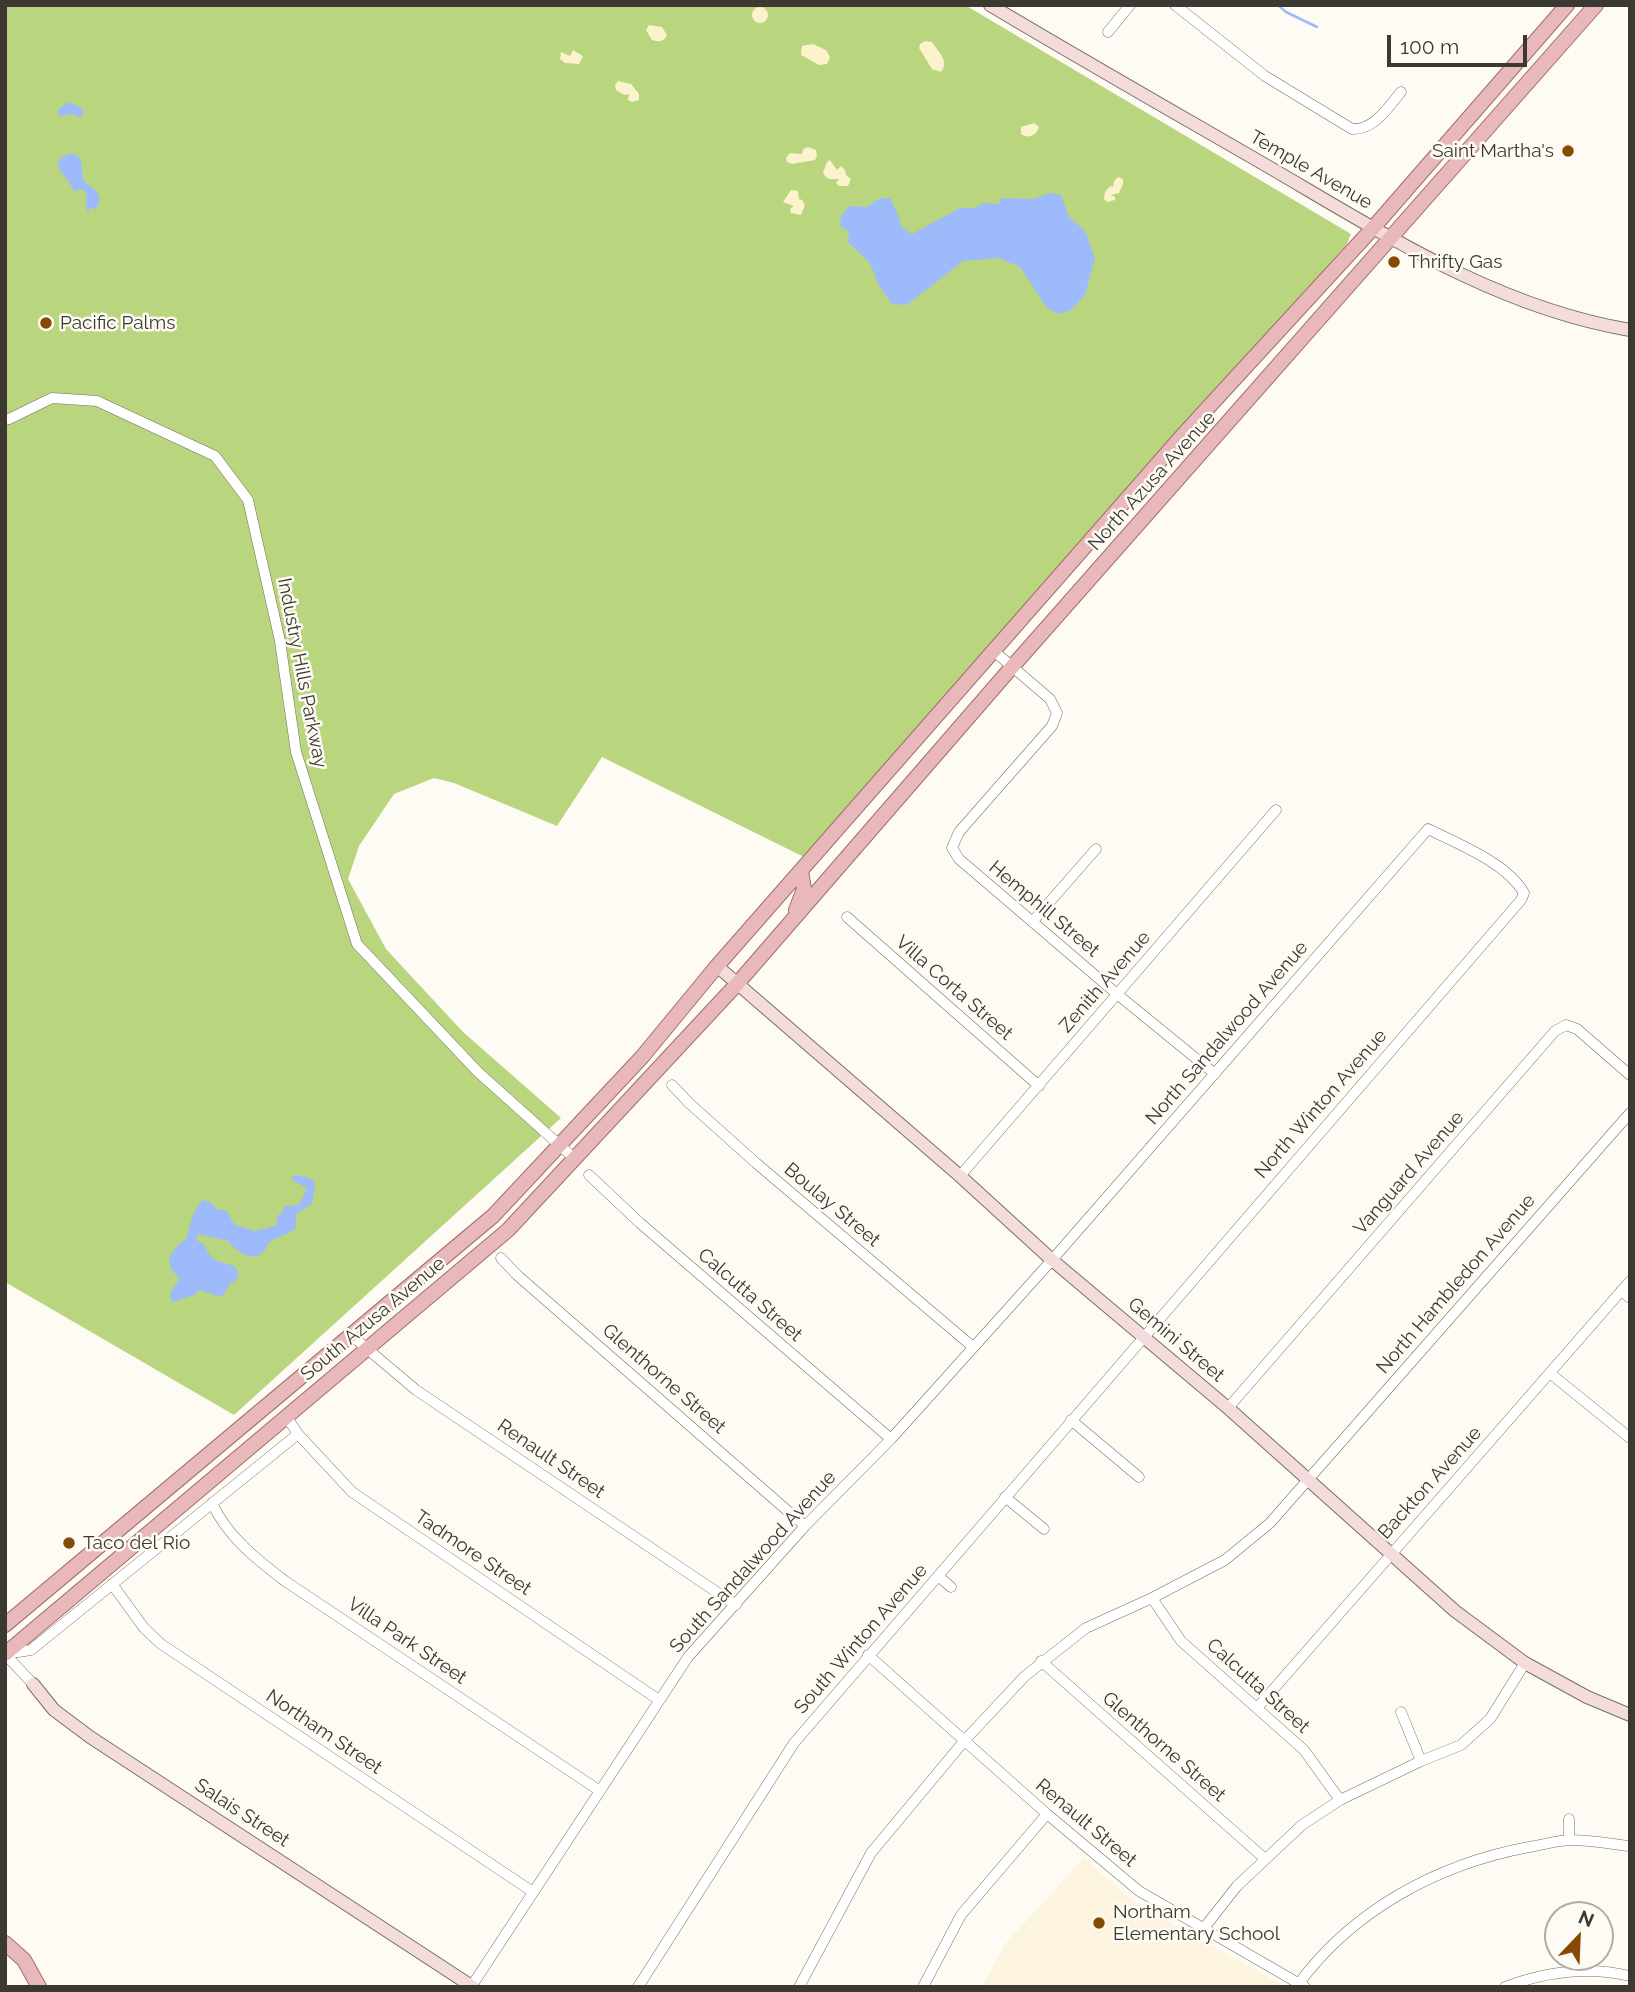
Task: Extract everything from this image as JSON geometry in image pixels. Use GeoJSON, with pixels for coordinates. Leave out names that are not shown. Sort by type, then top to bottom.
{"type":"FeatureCollection","features":[{"type":"Feature","properties":{"kind":"main road","name":"North Azusa Avenue"},"geometry":{"type":"LineString","coordinates":[[717,966],[1182,436],[1373,228],[1567,5]]}},
{"type":"Feature","properties":{"kind":"main road","name":"North Azusa Avenue"},"geometry":{"type":"LineString","coordinates":[[737,984],[1012,667],[1597,5]]}},
{"type":"Feature","properties":{"kind":"main road"},"geometry":{"type":"LineString","coordinates":[[791,921],[804,889],[801,871]]}},
{"type":"Feature","properties":{"kind":"main road","name":"South Azusa Avenue"},"geometry":{"type":"LineString","coordinates":[[5,1625],[493,1216],[642,1057],[717,966]]}},
{"type":"Feature","properties":{"kind":"main road","name":"South Azusa Avenue"},"geometry":{"type":"LineString","coordinates":[[5,1654],[508,1230],[737,984]]}},
{"type":"Feature","properties":{"kind":"main road"},"geometry":{"type":"LineString","coordinates":[[149,1506],[161,1522]]}},
{"type":"Feature","properties":{"kind":"main road"},"geometry":{"type":"LineString","coordinates":[[5,1942],[24,1960],[40,1987]]}},
{"type":"Feature","properties":{"kind":"street"},"geometry":{"type":"LineString","coordinates":[[1108,32],[1130,5]]}},
{"type":"Feature","properties":{"kind":"street"},"geometry":{"type":"LineString","coordinates":[[1175,5],[1265,76],[1352,129],[1362,130],[1371,125],[1401,92]]}},
{"type":"Feature","properties":{"kind":"street","name":"Temple Avenue"},"geometry":{"type":"LineString","coordinates":[[992,6],[1391,239],[1483,286],[1596,324],[1630,330]]}},
{"type":"Feature","properties":{"kind":"street","name":"Industry Hills Parkway"},"geometry":{"type":"LineString","coordinates":[[9,419],[52,398],[97,401],[215,456],[248,500],[281,640],[296,752],[357,944],[478,1072],[575,1159]]}},
{"type":"Feature","properties":{"kind":"street"},"geometry":{"type":"LineString","coordinates":[[995,652],[1012,667]]}},
{"type":"Feature","properties":{"kind":"street","name":"Hemphill Street"},"geometry":{"type":"LineString","coordinates":[[1012,667],[1050,699],[1057,713],[1052,726],[959,832],[952,848],[959,859],[1117,995],[1215,1074]]}},
{"type":"Feature","properties":{"kind":"street","name":"Zenith Avenue"},"geometry":{"type":"LineString","coordinates":[[960,1176],[1276,810]]}},
{"type":"Feature","properties":{"kind":"street","name":"North Sandalwood Avenue"},"geometry":{"type":"LineString","coordinates":[[1052,1260],[1428,828],[1480,855],[1518,883],[1524,893]]}},
{"type":"Feature","properties":{"kind":"street"},"geometry":{"type":"LineString","coordinates":[[1033,921],[1096,849]]}},
{"type":"Feature","properties":{"kind":"street","name":"North Winton Avenue"},"geometry":{"type":"LineString","coordinates":[[1142,1337],[1521,900],[1524,893]]}},
{"type":"Feature","properties":{"kind":"street","name":"Villa Corta Street"},"geometry":{"type":"LineString","coordinates":[[847,917],[1039,1086]]}},
{"type":"Feature","properties":{"kind":"street","name":"Gemini Street"},"geometry":{"type":"LineString","coordinates":[[717,966],[960,1176],[1052,1260],[1228,1408],[1455,1611],[1525,1663],[1587,1697],[1630,1715]]}},
{"type":"Feature","properties":{"kind":"street","name":"Vanguard Avenue"},"geometry":{"type":"LineString","coordinates":[[1228,1408],[1555,1031],[1566,1025],[1577,1029],[1630,1075]]}},
{"type":"Feature","properties":{"kind":"street","name":"Boulay Street"},"geometry":{"type":"LineString","coordinates":[[672,1085],[756,1163],[973,1347]]}},
{"type":"Feature","properties":{"kind":"street","name":"North Hambledon Avenue"},"geometry":{"type":"LineString","coordinates":[[799,1987],[871,1853],[965,1740],[1041,1661],[1086,1628],[1225,1560],[1270,1523],[1630,1113]]}},
{"type":"Feature","properties":{"kind":"street","name":"Calcutta Street"},"geometry":{"type":"LineString","coordinates":[[589,1175],[640,1223],[891,1439]]}},
{"type":"Feature","properties":{"kind":"street","name":"Glenthorne Street"},"geometry":{"type":"LineString","coordinates":[[501,1258],[517,1275],[805,1526]]}},
{"type":"Feature","properties":{"kind":"street","name":"South Sandalwood Avenue"},"geometry":{"type":"LineString","coordinates":[[472,1986],[688,1657],[805,1526],[891,1439],[1052,1260]]}},
{"type":"Feature","properties":{"kind":"street","name":"Backton Avenue"},"geometry":{"type":"LineString","coordinates":[[1257,1707],[1391,1553],[1626,1294],[1630,1281]]}},
{"type":"Feature","properties":{"kind":"street","name":"Renault Street"},"geometry":{"type":"LineString","coordinates":[[352,1336],[416,1390],[736,1605]]}},
{"type":"Feature","properties":{"kind":"street","name":"South Winton Avenue"},"geometry":{"type":"LineString","coordinates":[[638,1987],[794,1743],[1142,1337]]}},
{"type":"Feature","properties":{"kind":"street"},"geometry":{"type":"LineString","coordinates":[[1551,1374],[1630,1437]]}},
{"type":"Feature","properties":{"kind":"street","name":"Tadmore Street"},"geometry":{"type":"LineString","coordinates":[[286,1416],[298,1434],[352,1492],[659,1700]]}},
{"type":"Feature","properties":{"kind":"street"},"geometry":{"type":"LineString","coordinates":[[1071,1420],[1139,1477]]}},
{"type":"Feature","properties":{"kind":"street"},"geometry":{"type":"LineString","coordinates":[[5,1654],[32,1650],[298,1434]]}},
{"type":"Feature","properties":{"kind":"street"},"geometry":{"type":"LineString","coordinates":[[1005,1497],[1044,1529]]}},
{"type":"Feature","properties":{"kind":"street","name":"Villa Park Street"},"geometry":{"type":"LineString","coordinates":[[212,1503],[218,1516],[240,1544],[285,1581],[600,1791]]}},
{"type":"Feature","properties":{"kind":"street"},"geometry":{"type":"LineString","coordinates":[[938,1576],[951,1587]]}},
{"type":"Feature","properties":{"kind":"street","name":"Northam Street"},"geometry":{"type":"LineString","coordinates":[[112,1584],[144,1628],[161,1644],[533,1892]]}},
{"type":"Feature","properties":{"kind":"street","name":"Calcutta Street"},"geometry":{"type":"LineString","coordinates":[[1152,1598],[1181,1641],[1304,1750],[1340,1800]]}},
{"type":"Feature","properties":{"kind":"street","name":"Salais Street"},"geometry":{"type":"LineString","coordinates":[[5,1654],[54,1710],[90,1737],[472,1986]]}},
{"type":"Feature","properties":{"kind":"street","name":"Renault Street"},"geometry":{"type":"LineString","coordinates":[[868,1655],[1047,1814],[1139,1891],[1300,1985]]}},
{"type":"Feature","properties":{"kind":"street","name":"Glenthorne Street"},"geometry":{"type":"LineString","coordinates":[[1041,1661],[1264,1858]]}},
{"type":"Feature","properties":{"kind":"street"},"geometry":{"type":"LineString","coordinates":[[1204,1928],[1237,1886],[1302,1825],[1340,1800],[1461,1745],[1490,1719],[1525,1663]]}},
{"type":"Feature","properties":{"kind":"street"},"geometry":{"type":"LineString","coordinates":[[1401,1712],[1421,1761]]}},
{"type":"Feature","properties":{"kind":"street"},"geometry":{"type":"LineString","coordinates":[[923,1987],[961,1915],[1047,1814]]}},
{"type":"Feature","properties":{"kind":"street"},"geometry":{"type":"LineString","coordinates":[[1569,1819],[1569,1840]]}},
{"type":"Feature","properties":{"kind":"street"},"geometry":{"type":"LineString","coordinates":[[1300,1985],[1335,1943],[1368,1915],[1440,1872],[1494,1854],[1569,1840],[1630,1846]]}},
{"type":"Feature","properties":{"kind":"street"},"geometry":{"type":"LineString","coordinates":[[1510,1986],[1558,1972],[1587,1971],[1630,1976]]}},
{"type":"Feature","properties":{"kind":"shaded area","name":"Northam Elementary School"},"geometry":{"type":"Polygon","coordinates":[[[1084,1858],[1135,1903],[1286,1987],[982,1987],[1005,1944],[1084,1858]]]}},
{"type":"Feature","properties":{"kind":"green space"},"geometry":{"type":"Polygon","coordinates":[[[5,5],[965,5],[1351,234],[1347,244],[804,857],[602,757],[557,826],[454,783],[434,778],[394,794],[359,846],[348,879],[386,949],[463,1032],[561,1118],[234,1415],[5,1282],[5,5]]]}},
{"type":"Feature","properties":{"kind":"sand"},"geometry":{"type":"Polygon","coordinates":[[[757,7],[763,7],[768,15],[766,21],[757,23],[752,18],[752,12],[757,7]]]}},
{"type":"Feature","properties":{"kind":"sand"},"geometry":{"type":"Polygon","coordinates":[[[649,25],[662,27],[666,37],[661,41],[652,40],[646,30],[649,25]]]}},
{"type":"Feature","properties":{"kind":"sand"},"geometry":{"type":"Polygon","coordinates":[[[925,41],[932,42],[942,57],[944,64],[941,72],[932,69],[919,48],[925,41]]]}},
{"type":"Feature","properties":{"kind":"sand"},"geometry":{"type":"Polygon","coordinates":[[[813,44],[826,50],[830,57],[827,64],[819,65],[801,55],[802,46],[813,44]]]}},
{"type":"Feature","properties":{"kind":"sand"},"geometry":{"type":"Polygon","coordinates":[[[573,50],[583,56],[579,64],[565,63],[560,59],[561,52],[570,56],[573,50]]]}},
{"type":"Feature","properties":{"kind":"sand"},"geometry":{"type":"Polygon","coordinates":[[[618,81],[631,84],[639,94],[639,100],[632,102],[628,100],[629,94],[624,95],[616,90],[618,81]]]}},
{"type":"Feature","properties":{"kind":"sand"},"geometry":{"type":"Polygon","coordinates":[[[1034,123],[1039,127],[1034,134],[1021,134],[1021,127],[1034,123]]]}},
{"type":"Feature","properties":{"kind":"sand"},"geometry":{"type":"Polygon","coordinates":[[[808,147],[816,150],[815,160],[792,164],[787,162],[786,158],[790,153],[802,154],[803,149],[808,147]]]}},
{"type":"Feature","properties":{"kind":"sand"},"geometry":{"type":"Polygon","coordinates":[[[830,160],[837,170],[841,166],[845,170],[851,179],[848,186],[839,186],[836,183],[839,179],[825,176],[823,172],[830,160]]]}},
{"type":"Feature","properties":{"kind":"sand"},"geometry":{"type":"Polygon","coordinates":[[[1118,177],[1123,179],[1123,184],[1119,193],[1111,195],[1115,200],[1107,202],[1104,199],[1105,192],[1110,186],[1113,187],[1118,177]]]}},
{"type":"Feature","properties":{"kind":"sand"},"geometry":{"type":"Polygon","coordinates":[[[791,190],[798,191],[799,199],[805,205],[801,215],[791,213],[790,209],[794,206],[783,202],[791,190]]]}},
{"type":"Feature","properties":{"kind":"water"},"geometry":{"type":"Polygon","coordinates":[[[69,102],[83,109],[83,116],[59,115],[58,109],[69,102]]]}},
{"type":"Feature","properties":{"kind":"water"},"geometry":{"type":"Polygon","coordinates":[[[73,153],[81,159],[83,180],[94,189],[100,199],[96,209],[90,208],[88,213],[85,191],[79,189],[74,192],[57,165],[62,156],[73,153]]]}},
{"type":"Feature","properties":{"kind":"water"},"geometry":{"type":"Polygon","coordinates":[[[1050,193],[1061,195],[1069,217],[1085,231],[1095,258],[1085,295],[1071,310],[1059,314],[1047,308],[1020,267],[998,258],[963,261],[907,305],[892,304],[878,284],[870,263],[848,242],[849,232],[840,226],[841,216],[849,206],[867,207],[880,198],[890,198],[901,227],[912,234],[960,208],[973,208],[984,203],[999,204],[1001,198],[1032,199],[1050,193]]]}},
{"type":"Feature","properties":{"kind":"water"},"geometry":{"type":"Polygon","coordinates":[[[293,1175],[308,1177],[315,1185],[312,1204],[296,1214],[296,1228],[271,1241],[263,1253],[257,1256],[247,1256],[228,1241],[198,1234],[196,1240],[204,1244],[213,1258],[235,1266],[239,1275],[222,1297],[199,1290],[195,1295],[172,1302],[170,1294],[180,1278],[171,1267],[170,1257],[187,1238],[194,1213],[203,1200],[211,1202],[216,1209],[227,1211],[234,1224],[255,1231],[277,1225],[277,1216],[283,1212],[284,1206],[299,1205],[307,1188],[292,1180],[293,1175]]]}},
{"type":"Feature","properties":{"kind":"waterway"},"geometry":{"type":"LineString","coordinates":[[1278,5],[1286,12],[1317,27]]}},
{"type":"Feature","properties":{"kind":"place","name":"Saint Martha's"},"geometry":{"type":"Point","coordinates":[1568,151]}},
{"type":"Feature","properties":{"kind":"place","name":"Thrifty Gas"},"geometry":{"type":"Point","coordinates":[1394,262]}},
{"type":"Feature","properties":{"kind":"place","name":"Pacific Palms"},"geometry":{"type":"Point","coordinates":[46,323]}},
{"type":"Feature","properties":{"kind":"place","name":"Taco del Rio"},"geometry":{"type":"Point","coordinates":[69,1543]}},
{"type":"Feature","properties":{"kind":"place","name":"Northam Elementary School"},"geometry":{"type":"Point","coordinates":[1099,1923]}}]}
